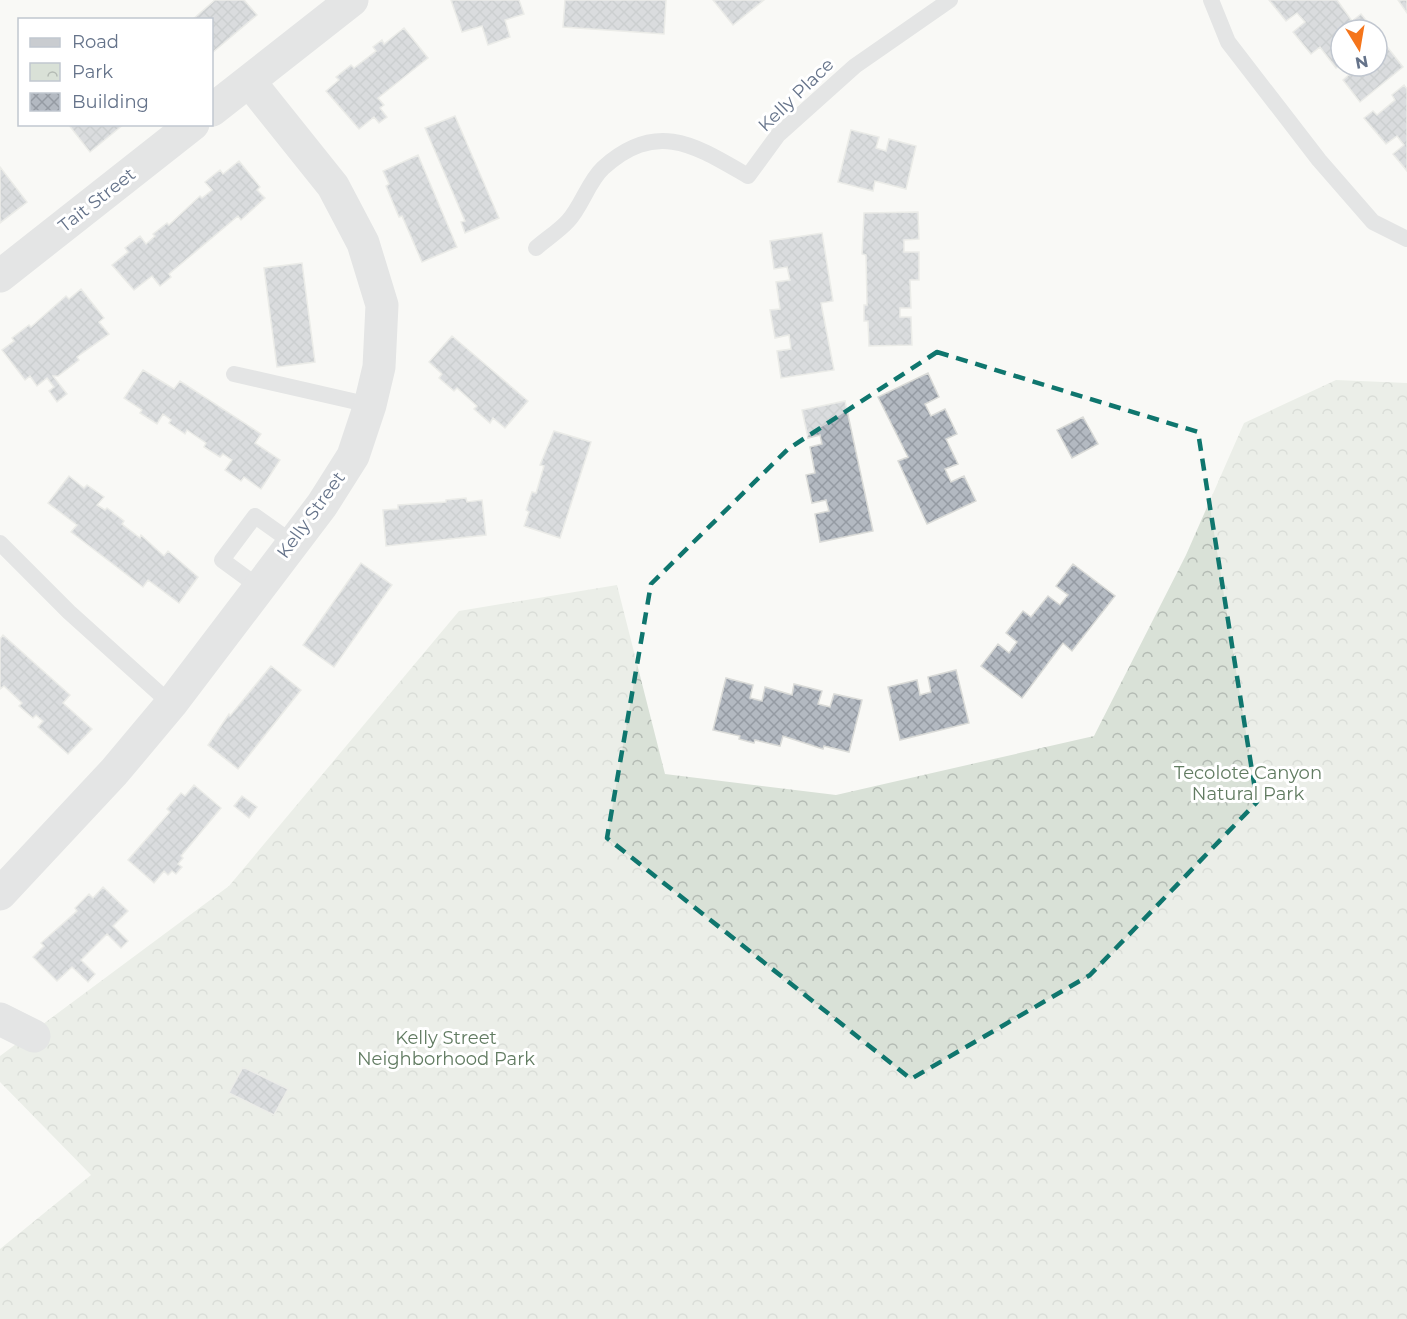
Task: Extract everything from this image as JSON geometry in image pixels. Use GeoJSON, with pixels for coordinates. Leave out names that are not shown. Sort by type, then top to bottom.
{"type":"FeatureCollection","features":[{"type":"Feature","properties":{"kind":"street"},"geometry":{"type":"LineString","coordinates":[[213,109],[352,0]]}},
{"type":"Feature","properties":{"kind":"street","name":"Kelly Street"},"geometry":{"type":"LineString","coordinates":[[0,894],[114,772],[171,704],[322,505],[353,456],[370,405],[379,367],[381,305],[363,243],[333,186],[249,81]]}},
{"type":"Feature","properties":{"kind":"street","name":"Tait Street"},"geometry":{"type":"LineString","coordinates":[[0,276],[190,126]]}},
{"type":"Feature","properties":{"kind":"street"},"geometry":{"type":"LineString","coordinates":[[0,1019],[34,1035]]}},
{"type":"Feature","properties":{"kind":"lane","name":"Kelly Place"},"geometry":{"type":"LineString","coordinates":[[536,248],[568,221],[602,169],[638,146],[677,140],[705,152],[748,177],[778,135],[855,66],[950,0]]}},
{"type":"Feature","properties":{"kind":"lane"},"geometry":{"type":"LineString","coordinates":[[1211,0],[1228,42],[1319,160],[1373,222],[1407,239]]}},
{"type":"Feature","properties":{"kind":"lane"},"geometry":{"type":"LineString","coordinates":[[234,374],[370,405]]}},
{"type":"Feature","properties":{"kind":"lane"},"geometry":{"type":"LineString","coordinates":[[259,587],[222,560],[255,516],[292,543]]}},
{"type":"Feature","properties":{"kind":"lane"},"geometry":{"type":"LineString","coordinates":[[0,543],[69,612],[171,704]]}},
{"type":"Feature","properties":{"kind":"highlighted area"},"geometry":{"type":"Polygon","coordinates":[[[937,352],[1198,432],[1257,802],[1090,975],[911,1079],[607,838],[651,584],[788,449],[937,352]]]}},
{"type":"Feature","properties":{"kind":"green space","name":"Kelly Street Neighborhood Park"},"geometry":{"type":"Polygon","coordinates":[[[1336,380],[1407,383],[1407,1319],[0,1319],[0,1249],[91,1175],[0,1082],[0,1056],[229,886],[459,611],[617,585],[665,774],[836,795],[1094,736],[1186,555],[1244,423],[1336,380]]]}},
{"type":"Feature","properties":{"kind":"building"},"geometry":{"type":"Polygon","coordinates":[[[215,0],[244,0],[257,15],[213,52],[213,18],[194,18],[215,0]]]}},
{"type":"Feature","properties":{"kind":"building"},"geometry":{"type":"Polygon","coordinates":[[[451,0],[519,0],[524,14],[505,20],[510,37],[488,45],[482,26],[462,32],[451,0]]]}},
{"type":"Feature","properties":{"kind":"building"},"geometry":{"type":"Polygon","coordinates":[[[565,0],[666,0],[664,34],[563,27],[565,0]]]}},
{"type":"Feature","properties":{"kind":"building"},"geometry":{"type":"Polygon","coordinates":[[[713,0],[764,0],[733,25],[713,0]]]}},
{"type":"Feature","properties":{"kind":"building"},"geometry":{"type":"Polygon","coordinates":[[[1269,0],[1337,0],[1350,18],[1329,18],[1329,59],[1320,47],[1311,54],[1293,32],[1305,22],[1297,13],[1286,21],[1269,0]]]}},
{"type":"Feature","properties":{"kind":"building"},"geometry":{"type":"Polygon","coordinates":[[[1398,0],[1407,0],[1407,13],[1398,0]]]}},
{"type":"Feature","properties":{"kind":"building"},"geometry":{"type":"Polygon","coordinates":[[[404,28],[428,58],[378,98],[384,105],[380,108],[387,117],[379,123],[374,117],[359,129],[326,91],[339,80],[336,77],[351,65],[354,68],[376,51],[373,47],[382,40],[384,44],[404,28]]]}},
{"type":"Feature","properties":{"kind":"building"},"geometry":{"type":"Polygon","coordinates":[[[1389,49],[1403,67],[1360,102],[1343,80],[1345,78],[1389,78],[1389,49]]]}},
{"type":"Feature","properties":{"kind":"building"},"geometry":{"type":"Polygon","coordinates":[[[1404,85],[1407,89],[1407,171],[1393,154],[1404,145],[1397,136],[1386,144],[1364,118],[1373,111],[1377,115],[1395,100],[1392,95],[1404,85]]]}},
{"type":"Feature","properties":{"kind":"building"},"geometry":{"type":"Polygon","coordinates":[[[455,116],[499,218],[465,233],[461,222],[465,221],[425,128],[455,116]]]}},
{"type":"Feature","properties":{"kind":"building"},"geometry":{"type":"Polygon","coordinates":[[[70,126],[122,126],[90,152],[70,126]]]}},
{"type":"Feature","properties":{"kind":"building"},"geometry":{"type":"Polygon","coordinates":[[[851,130],[879,137],[876,148],[886,151],[889,139],[916,146],[906,189],[875,181],[873,191],[838,182],[851,130]]]}},
{"type":"Feature","properties":{"kind":"building"},"geometry":{"type":"Polygon","coordinates":[[[418,155],[457,247],[422,262],[402,216],[399,217],[386,186],[389,184],[383,171],[418,155]]]}},
{"type":"Feature","properties":{"kind":"building"},"geometry":{"type":"Polygon","coordinates":[[[239,161],[260,187],[257,190],[265,198],[241,220],[238,216],[169,274],[171,277],[160,286],[152,276],[134,290],[112,265],[128,252],[125,248],[140,236],[146,244],[155,236],[153,234],[167,223],[169,225],[200,196],[202,198],[212,190],[205,182],[220,170],[223,174],[239,161]]]}},
{"type":"Feature","properties":{"kind":"building"},"geometry":{"type":"Polygon","coordinates":[[[0,167],[27,202],[0,223],[0,167]]]}},
{"type":"Feature","properties":{"kind":"building"},"geometry":{"type":"Polygon","coordinates":[[[918,212],[919,239],[904,240],[904,252],[919,252],[919,280],[910,280],[911,308],[900,308],[900,317],[911,317],[912,345],[869,346],[868,321],[864,321],[864,305],[867,305],[866,255],[862,254],[864,213],[918,212]]]}},
{"type":"Feature","properties":{"kind":"building"},"geometry":{"type":"Polygon","coordinates":[[[822,233],[833,301],[821,303],[834,370],[781,378],[777,351],[791,349],[789,335],[775,338],[770,310],[780,309],[776,282],[790,280],[787,267],[774,269],[770,241],[822,233]]]}},
{"type":"Feature","properties":{"kind":"building"},"geometry":{"type":"Polygon","coordinates":[[[302,263],[315,362],[277,367],[264,268],[302,263]]]}},
{"type":"Feature","properties":{"kind":"building"},"geometry":{"type":"Polygon","coordinates":[[[81,289],[104,318],[99,322],[109,334],[77,357],[79,360],[58,376],[53,376],[67,394],[57,402],[49,391],[54,387],[47,378],[37,386],[30,376],[25,380],[2,350],[14,341],[12,338],[29,325],[31,327],[66,296],[69,299],[81,289]]]}},
{"type":"Feature","properties":{"kind":"building"},"geometry":{"type":"Polygon","coordinates":[[[452,336],[528,401],[505,428],[493,418],[490,423],[474,409],[477,406],[457,388],[454,391],[439,378],[442,374],[429,362],[452,336]]]}},
{"type":"Feature","properties":{"kind":"building"},"geometry":{"type":"Polygon","coordinates":[[[143,370],[174,389],[180,381],[261,434],[255,443],[280,460],[261,489],[244,477],[241,481],[225,470],[232,460],[223,454],[220,457],[204,447],[206,443],[187,430],[185,434],[169,423],[171,420],[163,414],[157,424],[140,413],[142,410],[124,398],[143,370]]]}},
{"type":"Feature","properties":{"kind":"building"},"geometry":{"type":"Polygon","coordinates":[[[928,373],[939,397],[925,404],[931,416],[945,409],[957,434],[946,439],[958,464],[945,469],[951,482],[964,476],[976,501],[927,524],[898,461],[908,457],[878,397],[928,373]]]}},
{"type":"Feature","properties":{"kind":"building"},"geometry":{"type":"Polygon","coordinates":[[[845,401],[873,531],[820,542],[815,514],[829,511],[826,500],[812,503],[806,475],[815,473],[810,447],[822,444],[820,435],[808,438],[802,410],[845,401]]]}},
{"type":"Feature","properties":{"kind":"building"},"geometry":{"type":"Polygon","coordinates":[[[1083,417],[1098,444],[1072,458],[1057,430],[1083,417]]]}},
{"type":"Feature","properties":{"kind":"building"},"geometry":{"type":"Polygon","coordinates":[[[554,431],[591,442],[560,538],[524,526],[532,492],[536,493],[544,466],[540,465],[554,431]]]}},
{"type":"Feature","properties":{"kind":"building"},"geometry":{"type":"Polygon","coordinates":[[[69,476],[84,488],[87,485],[104,497],[97,505],[105,510],[107,508],[124,521],[122,524],[140,538],[141,535],[164,556],[168,551],[198,577],[179,603],[148,580],[143,587],[71,532],[77,525],[48,503],[69,476]]]}},
{"type":"Feature","properties":{"kind":"building"},"geometry":{"type":"Polygon","coordinates":[[[466,498],[467,502],[482,500],[486,535],[386,546],[383,510],[398,509],[398,505],[446,502],[446,500],[466,498]]]}},
{"type":"Feature","properties":{"kind":"building"},"geometry":{"type":"Polygon","coordinates":[[[361,563],[392,585],[334,667],[303,645],[361,563]]]}},
{"type":"Feature","properties":{"kind":"building"},"geometry":{"type":"Polygon","coordinates":[[[1073,564],[1115,596],[1072,651],[1063,643],[1022,698],[981,666],[998,644],[1009,653],[1017,642],[1006,633],[1023,611],[1031,617],[1048,596],[1060,605],[1068,595],[1056,586],[1073,564]]]}},
{"type":"Feature","properties":{"kind":"building"},"geometry":{"type":"Polygon","coordinates":[[[3,635],[70,695],[63,703],[92,729],[68,754],[38,727],[43,721],[36,715],[33,718],[19,706],[22,703],[4,686],[0,689],[0,639],[3,635]]]}},
{"type":"Feature","properties":{"kind":"building"},"geometry":{"type":"Polygon","coordinates":[[[271,666],[301,690],[238,769],[208,745],[229,714],[230,716],[271,666]]]}},
{"type":"Feature","properties":{"kind":"building"},"geometry":{"type":"Polygon","coordinates":[[[956,670],[969,723],[900,740],[888,687],[917,680],[920,695],[931,692],[928,677],[956,670]]]}},
{"type":"Feature","properties":{"kind":"building"},"geometry":{"type":"Polygon","coordinates":[[[726,678],[753,685],[750,698],[762,701],[765,687],[792,695],[794,684],[822,691],[818,704],[830,707],[834,694],[862,700],[849,752],[824,746],[823,749],[783,736],[780,746],[755,740],[754,743],[739,739],[740,736],[713,730],[726,678]]]}},
{"type":"Feature","properties":{"kind":"building"},"geometry":{"type":"Polygon","coordinates":[[[194,785],[221,808],[181,856],[183,858],[178,864],[182,867],[176,874],[172,871],[168,875],[164,871],[154,883],[128,860],[170,812],[167,809],[181,793],[185,796],[194,785]]]}},
{"type":"Feature","properties":{"kind":"building"},"geometry":{"type":"Polygon","coordinates":[[[242,796],[257,807],[249,818],[234,806],[242,796]]]}},
{"type":"Feature","properties":{"kind":"building"},"geometry":{"type":"Polygon","coordinates":[[[103,887],[128,911],[113,926],[128,941],[121,948],[107,934],[81,960],[95,974],[88,982],[72,967],[57,981],[33,957],[44,946],[41,943],[77,911],[75,908],[89,894],[93,898],[103,887]]]}},
{"type":"Feature","properties":{"kind":"building"},"geometry":{"type":"Polygon","coordinates":[[[243,1067],[288,1089],[274,1115],[229,1093],[243,1067]]]}},
{"type":"Feature","properties":{"kind":"park label","name":"Tecolote Canyon Natural Park"},"geometry":{"type":"Point","coordinates":[1248,783]}}]}
